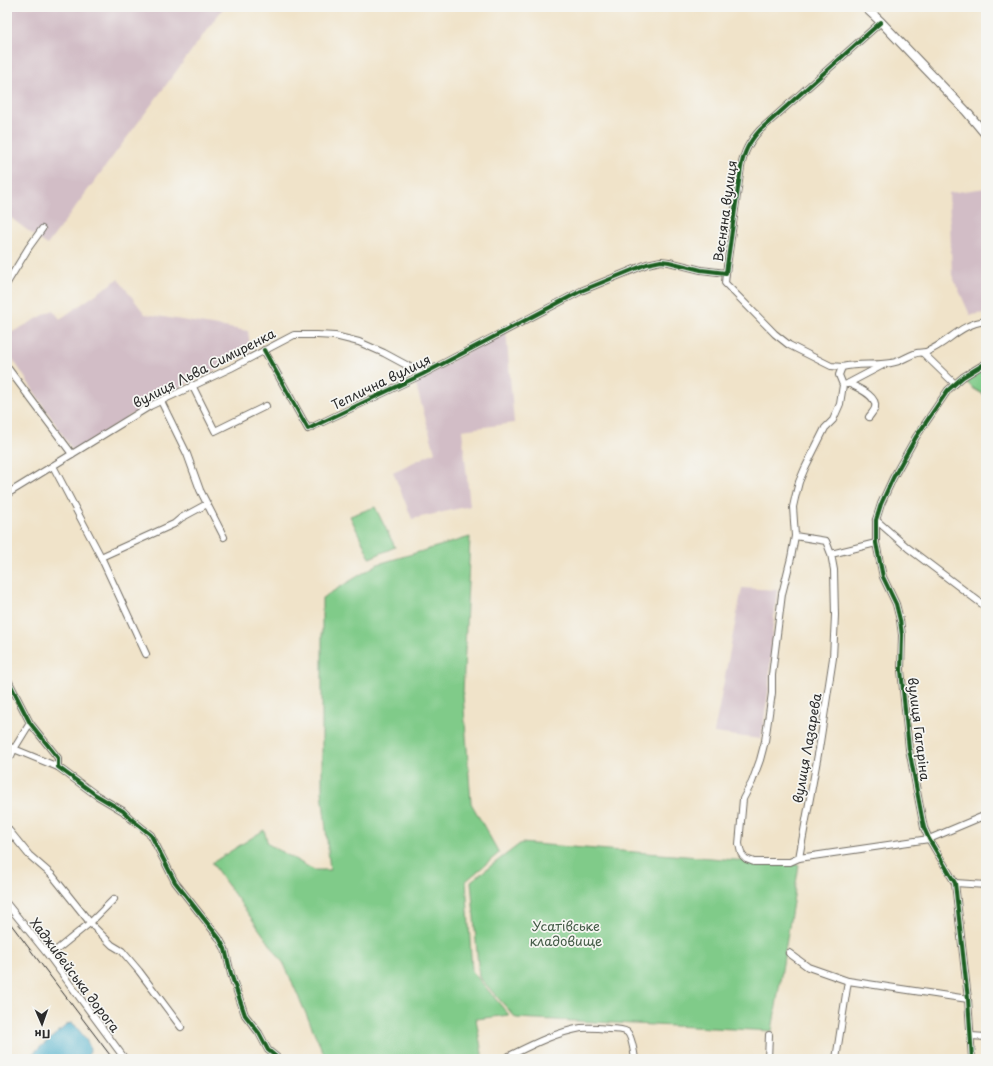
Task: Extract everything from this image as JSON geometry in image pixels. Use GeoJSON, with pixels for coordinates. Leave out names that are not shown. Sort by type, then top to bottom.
{"type":"FeatureCollection","features":[{"type":"Feature","properties":{"kind":"main road"},"geometry":{"type":"LineString","coordinates":[[865,7],[961,106],[986,135]]}},
{"type":"Feature","properties":{"kind":"street","name":"Весняна вулиця"},"geometry":{"type":"LineString","coordinates":[[463,353],[570,296],[647,264],[661,261],[716,273],[726,273],[743,156],[748,145],[760,130],[881,22]]}},
{"type":"Feature","properties":{"kind":"street"},"geometry":{"type":"LineString","coordinates":[[7,283],[42,229]]}},
{"type":"Feature","properties":{"kind":"street"},"geometry":{"type":"LineString","coordinates":[[726,273],[725,283],[775,334],[789,345],[831,366],[842,367],[863,364],[885,364],[901,361],[916,353],[923,353],[931,350],[968,325],[986,321]]}},
{"type":"Feature","properties":{"kind":"street","name":"вулиця Льва Симиренка"},"geometry":{"type":"LineString","coordinates":[[7,494],[150,406],[231,368],[294,335],[317,334],[335,336],[359,342],[391,356],[423,374]]}},
{"type":"Feature","properties":{"kind":"street","name":"Теплична вулиця"},"geometry":{"type":"LineString","coordinates":[[264,350],[308,429],[423,374],[463,353]]}},
{"type":"Feature","properties":{"kind":"street"},"geometry":{"type":"LineString","coordinates":[[923,353],[928,356],[932,363],[955,384]]}},
{"type":"Feature","properties":{"kind":"street","name":"вулиця Гагаріна"},"geometry":{"type":"LineString","coordinates":[[972,1059],[968,999],[955,883],[924,828],[909,749],[901,670],[902,635],[900,620],[896,604],[883,577],[876,543],[876,520],[881,504],[893,478],[916,437],[948,390],[986,363]]}},
{"type":"Feature","properties":{"kind":"street"},"geometry":{"type":"LineString","coordinates":[[843,385],[850,384],[885,364]]}},
{"type":"Feature","properties":{"kind":"street"},"geometry":{"type":"LineString","coordinates":[[831,366],[839,375],[843,385],[840,404],[832,420],[825,428],[799,482],[793,507],[795,536],[782,594],[772,675],[772,692],[765,741],[752,782],[743,799],[739,844],[741,853],[746,859],[754,862],[790,862],[799,858],[929,839],[986,814]]}},
{"type":"Feature","properties":{"kind":"street"},"geometry":{"type":"LineString","coordinates":[[7,367],[72,454]]}},
{"type":"Feature","properties":{"kind":"street"},"geometry":{"type":"LineString","coordinates":[[839,375],[842,367]]}},
{"type":"Feature","properties":{"kind":"street"},"geometry":{"type":"LineString","coordinates":[[850,384],[869,395],[874,401],[874,409],[869,417]]}},
{"type":"Feature","properties":{"kind":"street"},"geometry":{"type":"LineString","coordinates":[[192,385],[215,431],[266,406]]}},
{"type":"Feature","properties":{"kind":"street"},"geometry":{"type":"LineString","coordinates":[[161,401],[187,454],[200,490],[224,537]]}},
{"type":"Feature","properties":{"kind":"street"},"geometry":{"type":"LineString","coordinates":[[53,466],[101,558],[146,654]]}},
{"type":"Feature","properties":{"kind":"street"},"geometry":{"type":"LineString","coordinates":[[101,558],[174,524],[181,518],[207,504]]}},
{"type":"Feature","properties":{"kind":"street"},"geometry":{"type":"LineString","coordinates":[[876,520],[908,548],[986,608]]}},
{"type":"Feature","properties":{"kind":"street"},"geometry":{"type":"LineString","coordinates":[[795,536],[826,542],[831,554],[876,543]]}},
{"type":"Feature","properties":{"kind":"street","name":"вулиця Лазарева"},"geometry":{"type":"LineString","coordinates":[[799,858],[819,748],[833,658],[835,615],[834,570],[831,554]]}},
{"type":"Feature","properties":{"kind":"street"},"geometry":{"type":"LineString","coordinates":[[7,678],[30,723],[58,758],[58,767]]}},
{"type":"Feature","properties":{"kind":"street"},"geometry":{"type":"LineString","coordinates":[[7,756],[11,756],[30,723]]}},
{"type":"Feature","properties":{"kind":"street"},"geometry":{"type":"LineString","coordinates":[[7,744],[14,749],[58,767],[96,795],[123,811],[151,834],[175,882],[219,938],[225,948],[233,979],[246,1015],[259,1033],[268,1050],[279,1059]]}},
{"type":"Feature","properties":{"kind":"street"},"geometry":{"type":"LineString","coordinates":[[7,828],[29,855],[52,875],[92,925],[112,945],[122,951],[181,1027]]}},
{"type":"Feature","properties":{"kind":"street"},"geometry":{"type":"LineString","coordinates":[[955,883],[986,885]]}},
{"type":"Feature","properties":{"kind":"street"},"geometry":{"type":"LineString","coordinates":[[48,956],[91,922],[114,899]]}},
{"type":"Feature","properties":{"kind":"street","name":"Хаджибейська дорога"},"geometry":{"type":"LineString","coordinates":[[7,904],[125,1059]]}},
{"type":"Feature","properties":{"kind":"street"},"geometry":{"type":"LineString","coordinates":[[789,953],[808,968],[848,981],[968,999]]}},
{"type":"Feature","properties":{"kind":"street"},"geometry":{"type":"LineString","coordinates":[[836,1059],[848,981]]}},
{"type":"Feature","properties":{"kind":"street"},"geometry":{"type":"LineString","coordinates":[[503,1059],[532,1044],[571,1030],[583,1028],[622,1030],[627,1032],[630,1036],[635,1059]]}},
{"type":"Feature","properties":{"kind":"street"},"geometry":{"type":"LineString","coordinates":[[768,1059],[769,1035]]}},
{"type":"Feature","properties":{"kind":"street"},"geometry":{"type":"LineString","coordinates":[[971,1036],[986,1037]]}},
{"type":"Feature","properties":{"kind":"shaded area"},"geometry":{"type":"Polygon","coordinates":[[[7,7],[224,7],[47,245],[7,215],[7,7]]]}},
{"type":"Feature","properties":{"kind":"shaded area"},"geometry":{"type":"Polygon","coordinates":[[[986,188],[986,313],[970,315],[952,275],[949,193],[986,188]]]}},
{"type":"Feature","properties":{"kind":"shaded area"},"geometry":{"type":"Polygon","coordinates":[[[118,279],[145,314],[248,331],[251,352],[159,398],[73,451],[7,350],[7,335],[53,310],[60,319],[118,279]]]}},
{"type":"Feature","properties":{"kind":"shaded area"},"geometry":{"type":"Polygon","coordinates":[[[506,330],[514,423],[462,430],[470,506],[412,519],[393,472],[435,452],[415,382],[506,330]]]}},
{"type":"Feature","properties":{"kind":"shaded area"},"geometry":{"type":"Polygon","coordinates":[[[742,588],[777,590],[772,635],[769,687],[761,739],[714,733],[742,588]]]}},
{"type":"Feature","properties":{"kind":"green space"},"geometry":{"type":"Polygon","coordinates":[[[986,366],[986,396],[966,382],[969,377],[986,366]]]}},
{"type":"Feature","properties":{"kind":"green space"},"geometry":{"type":"Polygon","coordinates":[[[375,507],[395,547],[370,558],[350,516],[375,507]]]}},
{"type":"Feature","properties":{"kind":"green space"},"geometry":{"type":"Polygon","coordinates":[[[470,537],[463,694],[471,803],[499,853],[466,881],[472,971],[509,1015],[476,1019],[483,1059],[437,1059],[436,1057],[431,1059],[326,1059],[284,964],[212,863],[264,830],[268,844],[314,870],[330,870],[322,791],[322,598],[378,564],[470,537]]]}},
{"type":"Feature","properties":{"kind":"green space","name":"Усатівське кладовище"},"geometry":{"type":"Polygon","coordinates":[[[521,843],[799,865],[772,1031],[516,1018],[479,977],[471,881],[521,843]]]}},
{"type":"Feature","properties":{"kind":"water"},"geometry":{"type":"Polygon","coordinates":[[[71,1023],[75,1025],[89,1044],[90,1051],[84,1059],[26,1059],[68,1024],[71,1023]]]}},
{"type":"Feature","properties":{"kind":"tram line"},"geometry":{"type":"LineString","coordinates":[[7,919],[113,1059]]}},
{"type":"Feature","properties":{"kind":"cycle path"},"geometry":{"type":"LineString","coordinates":[[264,350],[308,429],[423,374],[581,291],[647,264],[661,261],[701,270],[726,273],[741,167],[745,152],[750,143],[760,130],[881,22]]}},
{"type":"Feature","properties":{"kind":"cycle path"},"geometry":{"type":"LineString","coordinates":[[972,1059],[968,999],[955,883],[924,828],[909,749],[901,670],[902,635],[900,620],[896,604],[883,577],[876,543],[876,520],[881,504],[893,478],[916,437],[948,390],[963,377],[986,363]]}},
{"type":"Feature","properties":{"kind":"cycle path"},"geometry":{"type":"LineString","coordinates":[[7,678],[30,723],[58,758],[58,767],[96,795],[123,811],[151,835],[175,882],[219,938],[225,949],[231,974],[245,1015],[259,1033],[268,1050],[279,1059]]}}]}
